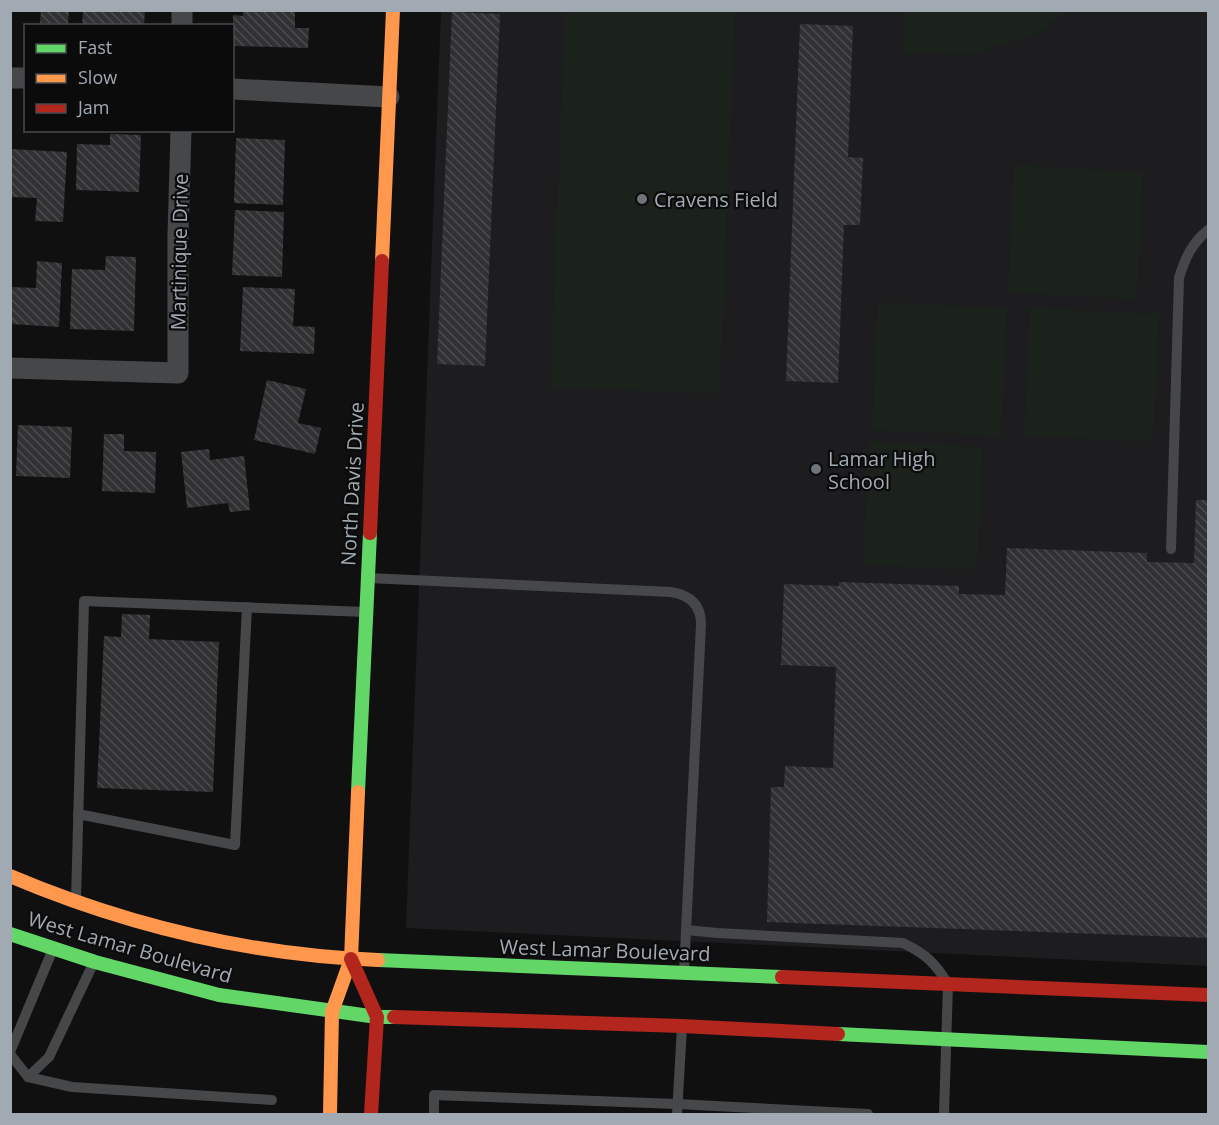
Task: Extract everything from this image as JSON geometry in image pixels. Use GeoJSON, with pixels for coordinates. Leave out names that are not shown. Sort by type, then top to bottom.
{"type":"FeatureCollection","features":[{"type":"Feature","properties":{"kind":"main road","name":"North Davis Drive"},"geometry":{"type":"LineString","coordinates":[[330,1114],[332,1012],[351,959],[393,10]]}},
{"type":"Feature","properties":{"kind":"main road","name":"West Lamar Boulevard"},"geometry":{"type":"LineString","coordinates":[[10,876],[56,897],[132,921],[229,944],[351,959],[1209,995]]}},
{"type":"Feature","properties":{"kind":"main road","name":"West Lamar Boulevard"},"geometry":{"type":"LineString","coordinates":[[10,934],[95,962],[219,995],[377,1017],[682,1026],[1209,1052]]}},
{"type":"Feature","properties":{"kind":"main road","name":"North Davis Drive"},"geometry":{"type":"LineString","coordinates":[[351,959],[377,1017],[371,1114]]}},
{"type":"Feature","properties":{"kind":"street"},"geometry":{"type":"LineString","coordinates":[[234,89],[389,97]]}},
{"type":"Feature","properties":{"kind":"street","name":"Martinique Drive"},"geometry":{"type":"LineString","coordinates":[[10,368],[178,373],[181,132]]}},
{"type":"Feature","properties":{"kind":"lane"},"geometry":{"type":"LineString","coordinates":[[1171,549],[1179,278],[1186,256],[1199,237],[1209,230]]}},
{"type":"Feature","properties":{"kind":"lane"},"geometry":{"type":"LineString","coordinates":[[368,578],[671,592],[690,598],[697,605],[701,615],[701,624],[684,972]]}},
{"type":"Feature","properties":{"kind":"lane"},"geometry":{"type":"LineString","coordinates":[[75,903],[84,601],[366,612]]}},
{"type":"Feature","properties":{"kind":"lane"},"geometry":{"type":"LineString","coordinates":[[78,814],[235,845],[247,607]]}},
{"type":"Feature","properties":{"kind":"lane"},"geometry":{"type":"LineString","coordinates":[[686,930],[903,944],[922,952],[937,967],[948,984],[944,1114]]}},
{"type":"Feature","properties":{"kind":"lane"},"geometry":{"type":"LineString","coordinates":[[53,949],[10,1053],[28,1077],[72,1087],[272,1100]]}},
{"type":"Feature","properties":{"kind":"lane"},"geometry":{"type":"LineString","coordinates":[[28,1077],[49,1057],[95,962]]}},
{"type":"Feature","properties":{"kind":"lane"},"geometry":{"type":"LineString","coordinates":[[677,1109],[682,1026]]}},
{"type":"Feature","properties":{"kind":"lane"},"geometry":{"type":"LineString","coordinates":[[434,1114],[434,1095],[677,1109],[868,1114]]}},
{"type":"Feature","properties":{"kind":"shaded area"},"geometry":{"type":"Polygon","coordinates":[[[904,10],[1068,11],[1034,35],[970,55],[902,53],[904,10]]]}},
{"type":"Feature","properties":{"kind":"shaded area","name":"Lamar High School"},"geometry":{"type":"Polygon","coordinates":[[[441,11],[1208,11],[1208,966],[406,928],[441,11]]]}},
{"type":"Feature","properties":{"kind":"shaded area","name":"Cravens Field"},"geometry":{"type":"Polygon","coordinates":[[[565,11],[735,11],[720,394],[550,387],[565,11]]]}},
{"type":"Feature","properties":{"kind":"shaded area"},"geometry":{"type":"Polygon","coordinates":[[[1014,165],[1143,172],[1137,299],[1008,293],[1014,165]]]}},
{"type":"Feature","properties":{"kind":"shaded area"},"geometry":{"type":"Polygon","coordinates":[[[878,302],[1007,308],[1001,436],[872,430],[878,302]]]}},
{"type":"Feature","properties":{"kind":"shaded area"},"geometry":{"type":"Polygon","coordinates":[[[1030,308],[1159,314],[1153,442],[1024,436],[1030,308]]]}},
{"type":"Feature","properties":{"kind":"shaded area"},"geometry":{"type":"Polygon","coordinates":[[[869,441],[983,447],[977,570],[863,565],[869,441]]]}},
{"type":"Feature","properties":{"kind":"building"},"geometry":{"type":"Polygon","coordinates":[[[41,10],[69,10],[68,24],[40,23],[41,10]]]}},
{"type":"Feature","properties":{"kind":"building"},"geometry":{"type":"Polygon","coordinates":[[[83,10],[145,10],[144,24],[82,24],[83,10]]]}},
{"type":"Feature","properties":{"kind":"building"},"geometry":{"type":"Polygon","coordinates":[[[243,10],[295,10],[295,28],[309,28],[308,48],[234,46],[233,15],[243,16],[243,10]]]}},
{"type":"Feature","properties":{"kind":"building"},"geometry":{"type":"Polygon","coordinates":[[[452,12],[500,14],[485,366],[437,364],[452,12]]]}},
{"type":"Feature","properties":{"kind":"building"},"geometry":{"type":"Polygon","coordinates":[[[800,24],[853,26],[848,157],[863,158],[860,225],[844,225],[838,383],[786,381],[800,24]]]}},
{"type":"Feature","properties":{"kind":"building"},"geometry":{"type":"Polygon","coordinates":[[[110,134],[141,135],[139,192],[76,190],[77,144],[110,145],[110,134]]]}},
{"type":"Feature","properties":{"kind":"building"},"geometry":{"type":"Polygon","coordinates":[[[236,138],[285,140],[283,205],[234,203],[236,138]]]}},
{"type":"Feature","properties":{"kind":"building"},"geometry":{"type":"Polygon","coordinates":[[[10,149],[67,152],[63,222],[35,221],[37,198],[10,197],[10,149]]]}},
{"type":"Feature","properties":{"kind":"building"},"geometry":{"type":"Polygon","coordinates":[[[235,210],[284,212],[282,277],[232,275],[235,210]]]}},
{"type":"Feature","properties":{"kind":"building"},"geometry":{"type":"Polygon","coordinates":[[[106,256],[136,257],[134,331],[70,329],[72,269],[105,270],[106,256]]]}},
{"type":"Feature","properties":{"kind":"building"},"geometry":{"type":"Polygon","coordinates":[[[37,261],[62,263],[59,327],[10,324],[10,287],[36,288],[37,261]]]}},
{"type":"Feature","properties":{"kind":"building"},"geometry":{"type":"Polygon","coordinates":[[[243,287],[295,289],[293,326],[315,327],[314,354],[240,351],[243,287]]]}},
{"type":"Feature","properties":{"kind":"building"},"geometry":{"type":"Polygon","coordinates":[[[267,380],[306,389],[298,423],[321,428],[315,454],[254,440],[267,380]]]}},
{"type":"Feature","properties":{"kind":"building"},"geometry":{"type":"Polygon","coordinates":[[[18,425],[72,427],[70,478],[16,476],[18,425]]]}},
{"type":"Feature","properties":{"kind":"building"},"geometry":{"type":"Polygon","coordinates":[[[104,434],[124,434],[124,451],[156,452],[155,493],[102,491],[104,434]]]}},
{"type":"Feature","properties":{"kind":"building"},"geometry":{"type":"Polygon","coordinates":[[[209,449],[210,460],[244,456],[250,510],[230,512],[228,503],[187,508],[181,452],[209,449]]]}},
{"type":"Feature","properties":{"kind":"building"},"geometry":{"type":"Polygon","coordinates":[[[1196,500],[1208,500],[1208,938],[767,922],[771,787],[784,787],[785,766],[833,768],[836,667],[781,665],[784,584],[839,586],[839,582],[959,586],[959,594],[1005,595],[1007,548],[1147,553],[1147,562],[1194,563],[1196,500]]]}},
{"type":"Feature","properties":{"kind":"building"},"geometry":{"type":"Polygon","coordinates":[[[122,614],[150,615],[149,639],[219,642],[213,792],[97,788],[104,636],[121,637],[122,614]]]}},
{"type":"Feature","properties":{"kind":"traffic: fast"},"geometry":{"type":"LineString","coordinates":[[358,792],[370,533]]}},
{"type":"Feature","properties":{"kind":"traffic: fast"},"geometry":{"type":"LineString","coordinates":[[10,934],[95,962],[219,995],[377,1017],[394,1017]]}},
{"type":"Feature","properties":{"kind":"traffic: fast"},"geometry":{"type":"LineString","coordinates":[[378,960],[782,977]]}},
{"type":"Feature","properties":{"kind":"traffic: fast"},"geometry":{"type":"LineString","coordinates":[[838,1034],[1208,1052]]}},
{"type":"Feature","properties":{"kind":"traffic: slow"},"geometry":{"type":"LineString","coordinates":[[382,261],[393,10]]}},
{"type":"Feature","properties":{"kind":"traffic: slow"},"geometry":{"type":"LineString","coordinates":[[330,1114],[332,1012],[351,959],[358,792]]}},
{"type":"Feature","properties":{"kind":"traffic: slow"},"geometry":{"type":"LineString","coordinates":[[10,876],[99,910],[190,935],[283,952],[378,960]]}},
{"type":"Feature","properties":{"kind":"traffic: jam"},"geometry":{"type":"LineString","coordinates":[[370,533],[382,261]]}},
{"type":"Feature","properties":{"kind":"traffic: jam"},"geometry":{"type":"LineString","coordinates":[[351,959],[377,1017],[371,1114]]}},
{"type":"Feature","properties":{"kind":"traffic: jam"},"geometry":{"type":"LineString","coordinates":[[782,977],[1208,995]]}},
{"type":"Feature","properties":{"kind":"traffic: jam"},"geometry":{"type":"LineString","coordinates":[[394,1017],[682,1026],[838,1034]]}},
{"type":"Feature","properties":{"kind":"place","name":"Cravens Field"},"geometry":{"type":"Point","coordinates":[642,199]}},
{"type":"Feature","properties":{"kind":"place","name":"Lamar High School"},"geometry":{"type":"Point","coordinates":[816,469]}}]}
